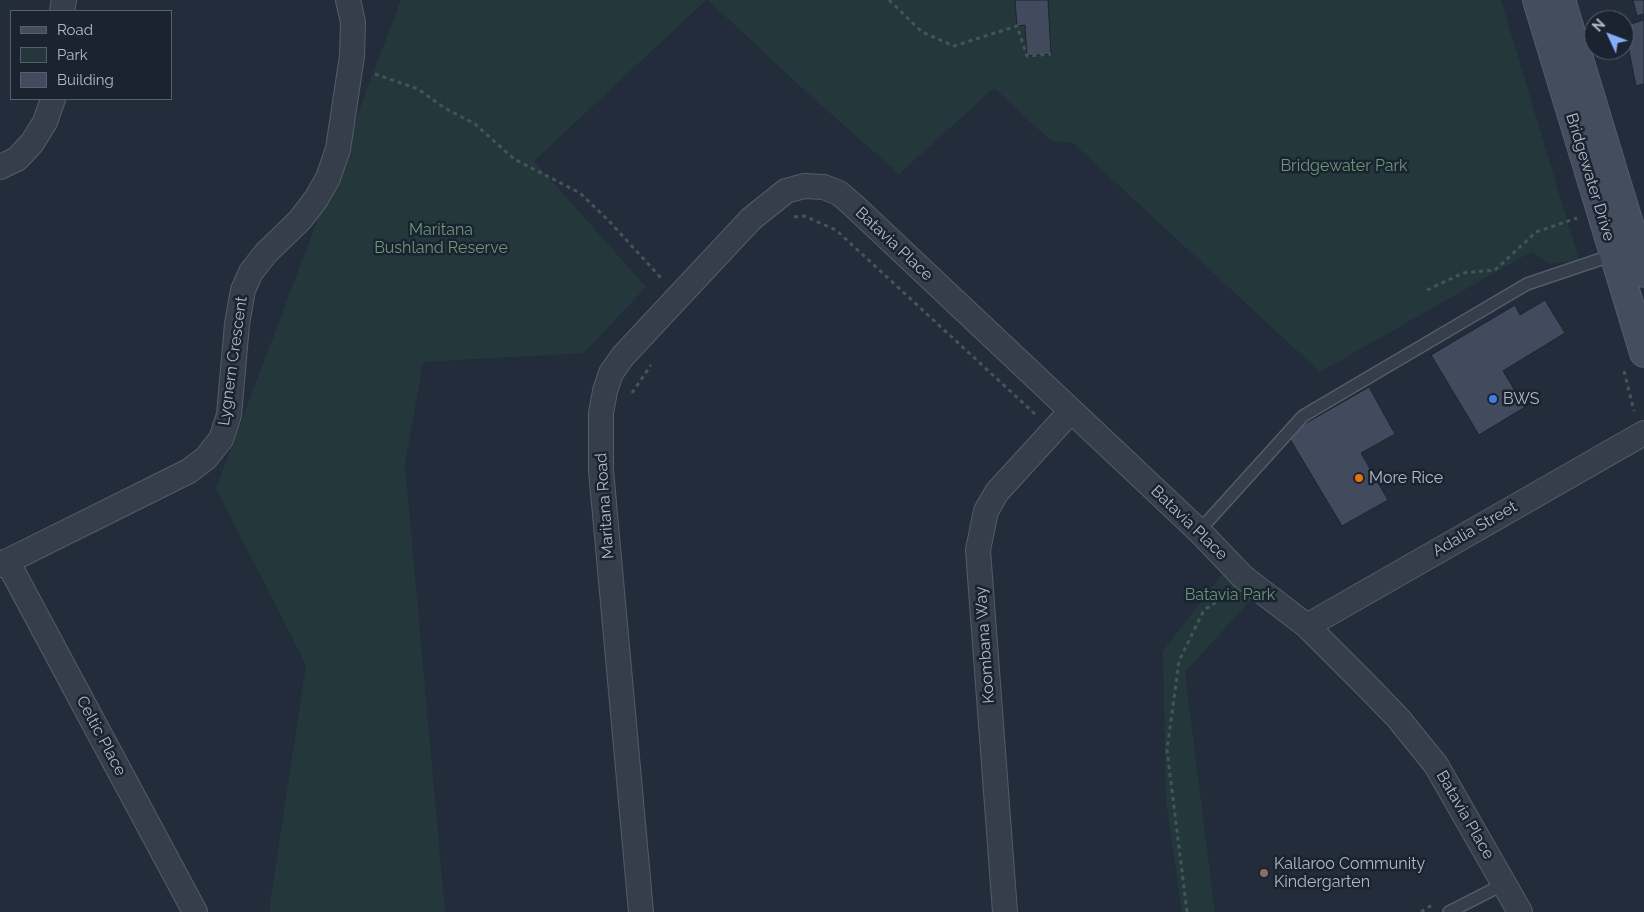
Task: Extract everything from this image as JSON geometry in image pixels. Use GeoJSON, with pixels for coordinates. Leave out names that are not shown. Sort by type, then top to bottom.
{"type":"FeatureCollection","features":[{"type":"Feature","properties":{"kind":"street","name":"Lygnern Crescent"},"geometry":{"type":"LineString","coordinates":[[4,563],[189,472],[206,458],[221,438],[229,415],[237,324],[243,290],[251,272],[266,253],[300,220],[316,199],[328,178],[338,149],[349,74],[353,22],[348,0]]}},
{"type":"Feature","properties":{"kind":"street","name":"Bridgewater Drive"},"geometry":{"type":"LineString","coordinates":[[1537,0],[1644,353]]}},
{"type":"Feature","properties":{"kind":"street","name":"Bridgewater Drive"},"geometry":{"type":"LineString","coordinates":[[1561,0],[1644,273]]}},
{"type":"Feature","properties":{"kind":"street"},"geometry":{"type":"LineString","coordinates":[[0,167],[17,159],[32,143],[45,122],[53,100]]}},
{"type":"Feature","properties":{"kind":"street","name":"Maritana Road"},"geometry":{"type":"LineString","coordinates":[[641,912],[601,470],[601,413],[604,391],[611,373],[622,356],[751,219],[786,191],[804,186]]}},
{"type":"Feature","properties":{"kind":"street","name":"Batavia Place"},"geometry":{"type":"LineString","coordinates":[[804,186],[824,187],[839,193],[1199,531],[1243,577],[1307,626],[1419,742],[1436,765],[1520,912]]}},
{"type":"Feature","properties":{"kind":"street","name":"Koombana Way"},"geometry":{"type":"LineString","coordinates":[[1005,912],[978,550],[986,512],[997,492],[1071,411]]}},
{"type":"Feature","properties":{"kind":"street","name":"Adalia Street"},"geometry":{"type":"LineString","coordinates":[[1307,626],[1644,433]]}},
{"type":"Feature","properties":{"kind":"street","name":"Celtic Place"},"geometry":{"type":"LineString","coordinates":[[4,563],[195,912]]}},
{"type":"Feature","properties":{"kind":"lane"},"geometry":{"type":"LineString","coordinates":[[1199,531],[1303,416],[1527,284],[1613,255]]}},
{"type":"Feature","properties":{"kind":"lane"},"geometry":{"type":"LineString","coordinates":[[1449,912],[1504,884]]}},
{"type":"Feature","properties":{"kind":"path"},"geometry":{"type":"LineString","coordinates":[[889,0],[922,32],[954,46],[1017,26],[1027,56],[1051,54]]}},
{"type":"Feature","properties":{"kind":"path"},"geometry":{"type":"LineString","coordinates":[[349,74],[380,75],[418,89],[443,107],[475,124],[514,159],[580,193],[634,248],[678,297]]}},
{"type":"Feature","properties":{"kind":"path"},"geometry":{"type":"LineString","coordinates":[[790,218],[804,216],[836,230],[1053,431]]}},
{"type":"Feature","properties":{"kind":"path"},"geometry":{"type":"LineString","coordinates":[[1427,290],[1463,273],[1496,270],[1536,232],[1577,218]]}},
{"type":"Feature","properties":{"kind":"path"},"geometry":{"type":"LineString","coordinates":[[629,397],[652,364]]}},
{"type":"Feature","properties":{"kind":"path"},"geometry":{"type":"LineString","coordinates":[[1187,912],[1168,750],[1178,662],[1204,610],[1229,594],[1222,587]]}},
{"type":"Feature","properties":{"kind":"green space","name":"Maritana Bushland Reserve"},"geometry":{"type":"Polygon","coordinates":[[[401,0],[706,0],[534,161],[646,287],[584,353],[423,362],[405,464],[445,912],[270,912],[306,665],[216,488],[401,0]]]}},
{"type":"Feature","properties":{"kind":"green space","name":"Bridgewater Park"},"geometry":{"type":"Polygon","coordinates":[[[708,0],[1501,0],[1579,260],[1550,264],[1531,252],[1320,372],[1073,143],[1051,141],[994,88],[899,174],[813,98],[708,0]]]}},
{"type":"Feature","properties":{"kind":"green space","name":"Batavia Park"},"geometry":{"type":"Polygon","coordinates":[[[1229,565],[1259,591],[1185,672],[1215,912],[1182,912],[1166,801],[1163,651],[1229,565]]]}},
{"type":"Feature","properties":{"kind":"building"},"geometry":{"type":"Polygon","coordinates":[[[1015,0],[1048,0],[1051,54],[1027,56],[1025,25],[1017,26],[1015,0]]]}},
{"type":"Feature","properties":{"kind":"building"},"geometry":{"type":"Polygon","coordinates":[[[1633,0],[1644,0],[1644,14],[1637,16],[1633,0]]]}},
{"type":"Feature","properties":{"kind":"building"},"geometry":{"type":"Polygon","coordinates":[[[1644,20],[1644,84],[1636,86],[1631,60],[1634,60],[1634,23],[1644,20]]]}},
{"type":"Feature","properties":{"kind":"building"},"geometry":{"type":"Polygon","coordinates":[[[1545,300],[1565,333],[1503,371],[1525,407],[1479,435],[1431,355],[1515,305],[1520,315],[1545,300]]]}},
{"type":"Feature","properties":{"kind":"building"},"geometry":{"type":"Polygon","coordinates":[[[1369,387],[1395,434],[1361,453],[1388,500],[1342,526],[1287,434],[1369,387]]]}},
{"type":"Feature","properties":{"kind":"place","name":"BWS"},"geometry":{"type":"Point","coordinates":[1493,399]}},
{"type":"Feature","properties":{"kind":"place","name":"More Rice"},"geometry":{"type":"Point","coordinates":[1359,478]}},
{"type":"Feature","properties":{"kind":"place","name":"Kallaroo Community Kindergarten"},"geometry":{"type":"Point","coordinates":[1264,873]}}]}
